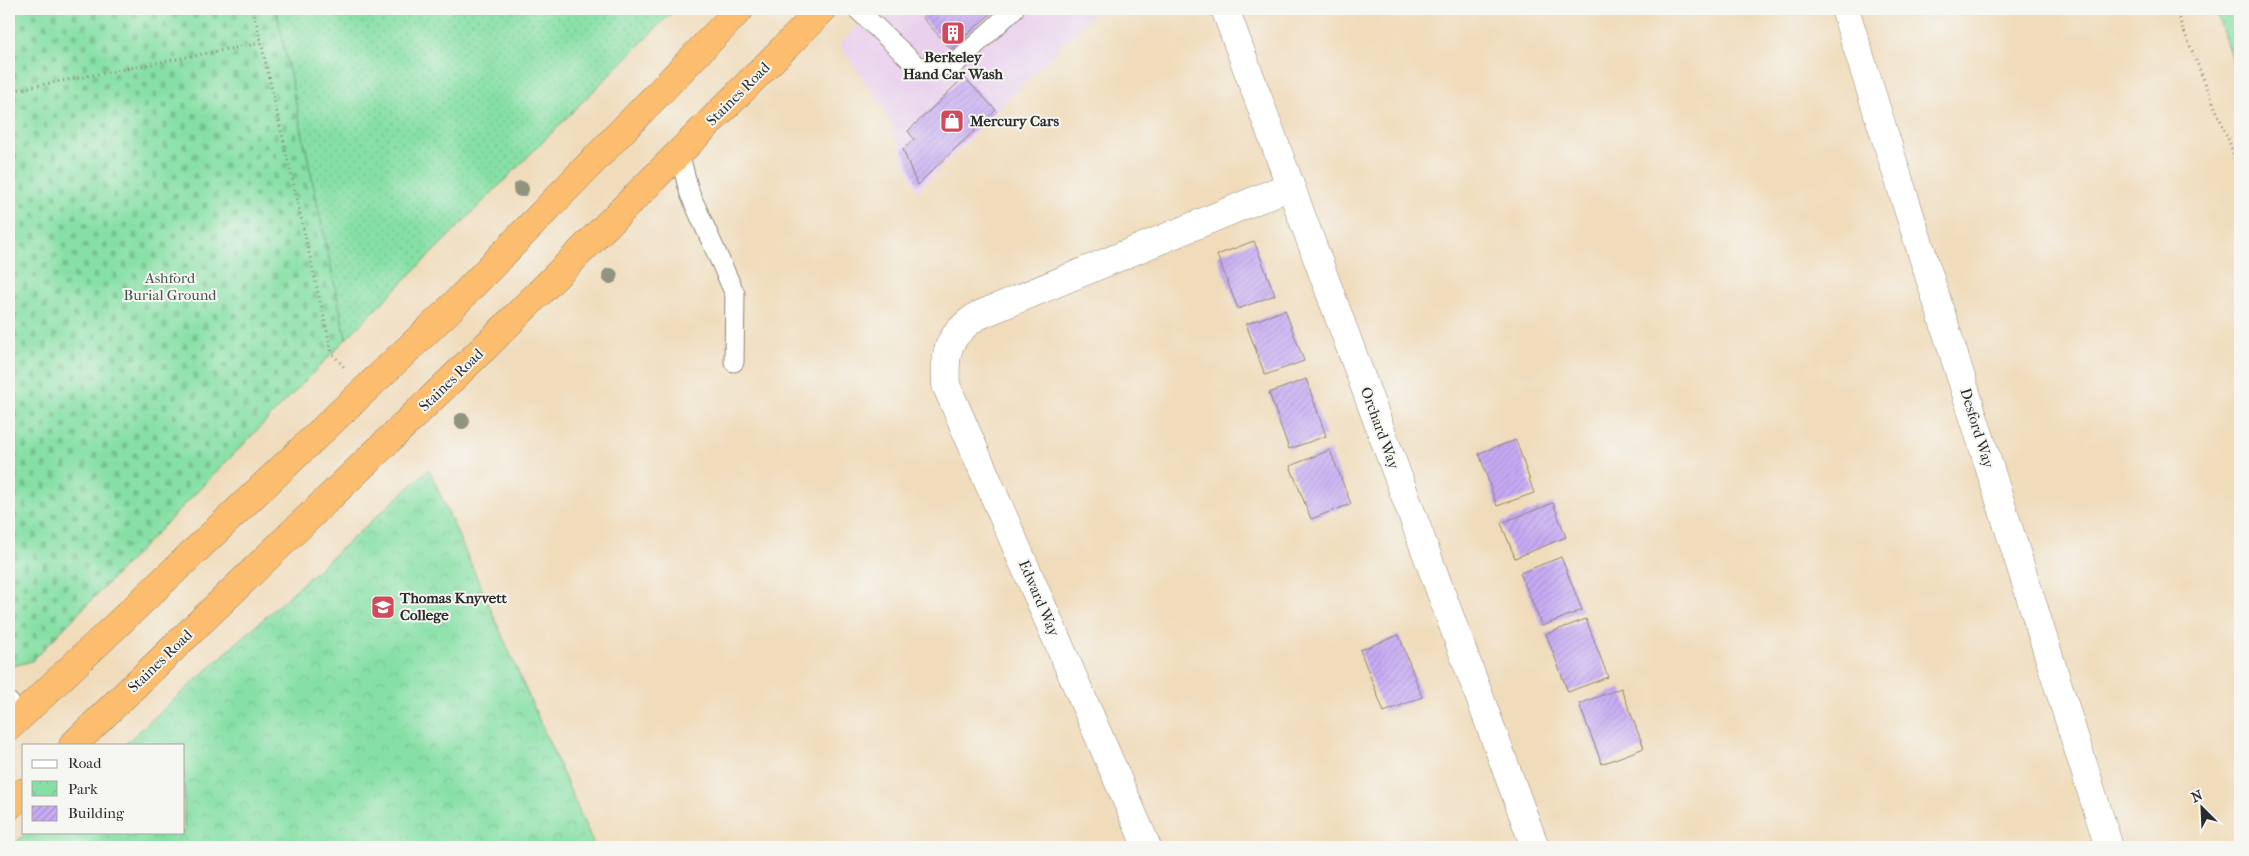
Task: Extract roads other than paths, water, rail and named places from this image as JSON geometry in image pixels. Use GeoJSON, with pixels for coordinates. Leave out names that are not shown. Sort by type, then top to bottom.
{"type":"FeatureCollection","features":[{"type":"Feature","properties":{"kind":"highway"},"geometry":{"type":"LineString","coordinates":[[13,715],[446,313],[740,9]]}},
{"type":"Feature","properties":{"kind":"highway","name":"Staines Road"},"geometry":{"type":"LineString","coordinates":[[74,744],[480,352],[823,9]]}},
{"type":"Feature","properties":{"kind":"highway"},"geometry":{"type":"LineString","coordinates":[[9,806],[22,794]]}},
{"type":"Feature","properties":{"kind":"street","name":"Orchard Way"},"geometry":{"type":"LineString","coordinates":[[1225,9],[1536,847]]}},
{"type":"Feature","properties":{"kind":"street","name":"Desford Way"},"geometry":{"type":"LineString","coordinates":[[1845,9],[2109,847]]}},
{"type":"Feature","properties":{"kind":"street","name":"Edward Way"},"geometry":{"type":"LineString","coordinates":[[1147,847],[946,385],[945,364],[949,345],[960,328],[977,316],[1290,186]]}},
{"type":"Feature","properties":{"kind":"lane"},"geometry":{"type":"LineString","coordinates":[[857,9],[918,67],[954,65],[1014,9]]}},
{"type":"Feature","properties":{"kind":"lane"},"geometry":{"type":"LineString","coordinates":[[679,153],[690,194],[735,294],[734,362]]}},
{"type":"Feature","properties":{"kind":"place","name":"Berkeley Hand Car Wash"},"geometry":{"type":"Point","coordinates":[953,33]}},
{"type":"Feature","properties":{"kind":"place","name":"Mercury Cars"},"geometry":{"type":"Point","coordinates":[952,121]}},
{"type":"Feature","properties":{"kind":"place","name":"Thomas Knyvett College"},"geometry":{"type":"Point","coordinates":[383,607]}},
{"type":"Feature","properties":{"kind":"park label","name":"Ashford Burial Ground"},"geometry":{"type":"Point","coordinates":[170,286]}}]}
